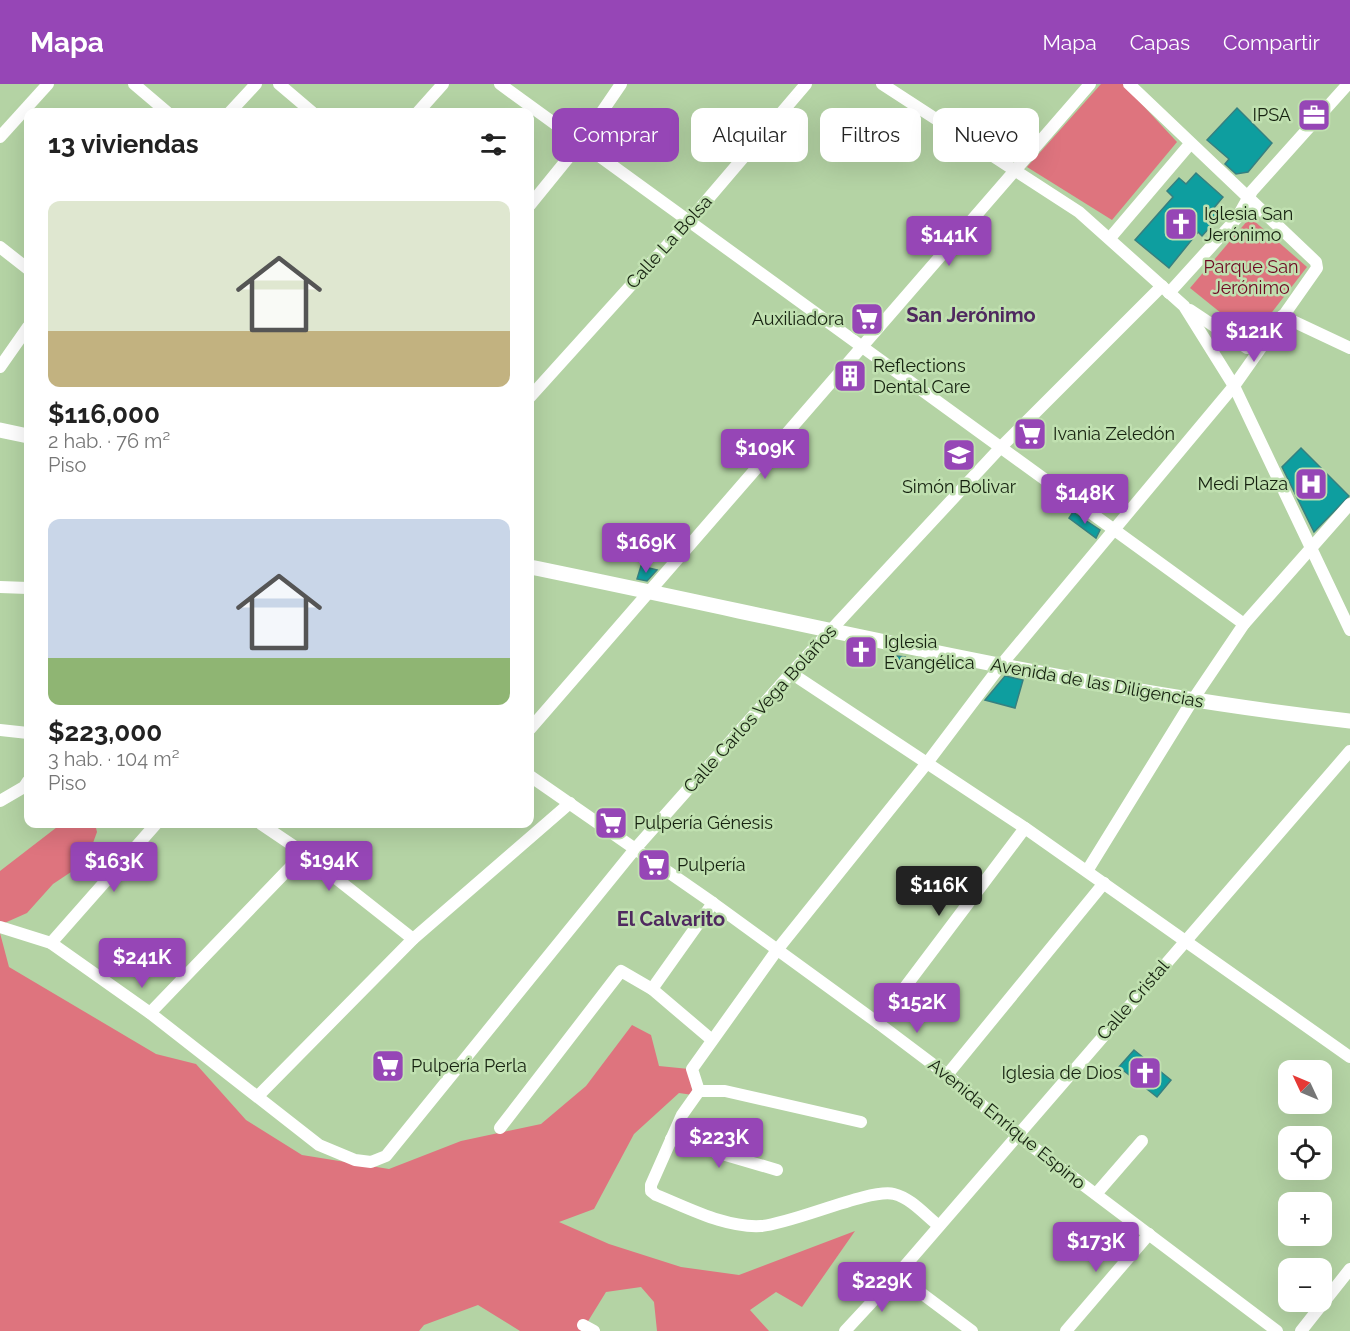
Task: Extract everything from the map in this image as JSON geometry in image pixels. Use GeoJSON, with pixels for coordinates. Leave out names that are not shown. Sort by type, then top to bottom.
{"type":"FeatureCollection","features":[{"type":"Feature","properties":{"kind":"street"},"geometry":{"type":"LineString","coordinates":[[30,108],[48,84]]}},
{"type":"Feature","properties":{"kind":"street"},"geometry":{"type":"LineString","coordinates":[[134,84],[162,108]]}},
{"type":"Feature","properties":{"kind":"street"},"geometry":{"type":"LineString","coordinates":[[234,108],[256,84]]}},
{"type":"Feature","properties":{"kind":"street"},"geometry":{"type":"LineString","coordinates":[[279,84],[307,108]]}},
{"type":"Feature","properties":{"kind":"street"},"geometry":{"type":"LineString","coordinates":[[422,108],[443,84]]}},
{"type":"Feature","properties":{"kind":"street"},"geometry":{"type":"LineString","coordinates":[[500,84],[552,120]]}},
{"type":"Feature","properties":{"kind":"street"},"geometry":{"type":"LineString","coordinates":[[605,108],[621,84]]}},
{"type":"Feature","properties":{"kind":"street","name":"Calle La Bolsa"},"geometry":{"type":"LineString","coordinates":[[534,393],[690,220],[806,84]]}},
{"type":"Feature","properties":{"kind":"street"},"geometry":{"type":"LineString","coordinates":[[882,84],[1079,212],[1184,306],[1241,345],[1251,348],[1263,343]]}},
{"type":"Feature","properties":{"kind":"street"},"geometry":{"type":"LineString","coordinates":[[534,724],[1014,168],[1090,84]]}},
{"type":"Feature","properties":{"kind":"street"},"geometry":{"type":"LineString","coordinates":[[699,1092],[692,1069],[777,950],[927,763],[1001,665],[1234,386],[1316,270],[1316,262],[1129,84]]}},
{"type":"Feature","properties":{"kind":"street","name":"Calle Carlos Vega Bolaños"},"geometry":{"type":"LineString","coordinates":[[258,1096],[320,1145],[339,1154],[371,1162],[386,1156],[634,849],[790,673],[1000,448],[1166,290],[1237,218],[1247,197],[1348,84]]}},
{"type":"Feature","properties":{"kind":"street"},"geometry":{"type":"LineString","coordinates":[[0,137],[24,116]]}},
{"type":"Feature","properties":{"kind":"street"},"geometry":{"type":"LineString","coordinates":[[1110,238],[1190,144]]}},
{"type":"Feature","properties":{"kind":"street"},"geometry":{"type":"LineString","coordinates":[[534,200],[565,162]]}},
{"type":"Feature","properties":{"kind":"street"},"geometry":{"type":"LineString","coordinates":[[611,162],[1112,531],[1244,624]]}},
{"type":"Feature","properties":{"kind":"street"},"geometry":{"type":"LineString","coordinates":[[0,247],[24,266]]}},
{"type":"Feature","properties":{"kind":"street"},"geometry":{"type":"LineString","coordinates":[[1184,306],[1234,386],[1350,630]]}},
{"type":"Feature","properties":{"kind":"street"},"geometry":{"type":"LineString","coordinates":[[1282,316],[1350,348]]}},
{"type":"Feature","properties":{"kind":"street"},"geometry":{"type":"LineString","coordinates":[[0,367],[24,333]]}},
{"type":"Feature","properties":{"kind":"street"},"geometry":{"type":"LineString","coordinates":[[1241,345],[1247,354],[1244,370]]}},
{"type":"Feature","properties":{"kind":"street"},"geometry":{"type":"LineString","coordinates":[[0,430],[24,435]]}},
{"type":"Feature","properties":{"kind":"street"},"geometry":{"type":"LineString","coordinates":[[1087,871],[1192,701],[1244,624],[1350,504]]}},
{"type":"Feature","properties":{"kind":"street","name":"Avenida de las Diligencias"},"geometry":{"type":"LineString","coordinates":[[534,568],[829,632],[1192,701],[1350,721]]}},
{"type":"Feature","properties":{"kind":"street"},"geometry":{"type":"LineString","coordinates":[[0,587],[24,588]]}},
{"type":"Feature","properties":{"kind":"street"},"geometry":{"type":"LineString","coordinates":[[790,673],[1025,828],[1186,939],[1350,1057]]}},
{"type":"Feature","properties":{"kind":"street"},"geometry":{"type":"LineString","coordinates":[[0,730],[24,733]]}},
{"type":"Feature","properties":{"kind":"street","name":"Calle Cristal"},"geometry":{"type":"LineString","coordinates":[[845,1331],[897,1275],[1350,751]]}},
{"type":"Feature","properties":{"kind":"street","name":"Avenida Enrique Espino"},"geometry":{"type":"LineString","coordinates":[[534,779],[713,903],[878,1023],[947,1075],[1017,1135],[1277,1331]]}},
{"type":"Feature","properties":{"kind":"street"},"geometry":{"type":"LineString","coordinates":[[0,801],[24,788]]}},
{"type":"Feature","properties":{"kind":"street"},"geometry":{"type":"LineString","coordinates":[[0,927],[51,943],[150,1013],[258,1096],[413,939],[570,803]]}},
{"type":"Feature","properties":{"kind":"street"},"geometry":{"type":"LineString","coordinates":[[51,943],[152,828]]}},
{"type":"Feature","properties":{"kind":"street"},"geometry":{"type":"LineString","coordinates":[[267,828],[304,853],[413,939]]}},
{"type":"Feature","properties":{"kind":"street"},"geometry":{"type":"LineString","coordinates":[[878,1023],[1025,828]]}},
{"type":"Feature","properties":{"kind":"street"},"geometry":{"type":"LineString","coordinates":[[150,1013],[304,853]]}},
{"type":"Feature","properties":{"kind":"street"},"geometry":{"type":"LineString","coordinates":[[947,1075],[1104,883]]}},
{"type":"Feature","properties":{"kind":"street"},"geometry":{"type":"LineString","coordinates":[[652,989],[713,903]]}},
{"type":"Feature","properties":{"kind":"street"},"geometry":{"type":"LineString","coordinates":[[500,1128],[618,972],[624,971],[652,989],[712,1040]]}},
{"type":"Feature","properties":{"kind":"street"},"geometry":{"type":"LineString","coordinates":[[699,1092],[725,1091],[861,1122]]}},
{"type":"Feature","properties":{"kind":"street"},"geometry":{"type":"LineString","coordinates":[[699,1092],[682,1115],[651,1191],[736,1226],[763,1226],[868,1197],[893,1194],[910,1202],[939,1226]]}},
{"type":"Feature","properties":{"kind":"street"},"geometry":{"type":"LineString","coordinates":[[671,1139],[777,1170]]}},
{"type":"Feature","properties":{"kind":"street"},"geometry":{"type":"LineString","coordinates":[[1096,1194],[1142,1141]]}},
{"type":"Feature","properties":{"kind":"street"},"geometry":{"type":"LineString","coordinates":[[1066,1331],[1149,1234]]}},
{"type":"Feature","properties":{"kind":"street"},"geometry":{"type":"LineString","coordinates":[[1301,1331],[1350,1269]]}},
{"type":"Feature","properties":{"kind":"street"},"geometry":{"type":"LineString","coordinates":[[897,1275],[972,1331]]}},
{"type":"Feature","properties":{"kind":"green space"},"geometry":{"type":"Polygon","coordinates":[[[1101,84],[1123,84],[1177,142],[1112,220],[1027,167],[1031,162],[1039,162],[1039,154],[1101,84]]]}},
{"type":"Feature","properties":{"kind":"green space","name":"Parque San Jerónimo"},"geometry":{"type":"Polygon","coordinates":[[[1248,220],[1253,220],[1307,267],[1252,338],[1190,288],[1248,220]]]}},
{"type":"Feature","properties":{"kind":"green space"},"geometry":{"type":"Polygon","coordinates":[[[56,828],[96,828],[97,832],[86,862],[53,884],[27,913],[0,925],[0,871],[56,828]]]}},
{"type":"Feature","properties":{"kind":"green space"},"geometry":{"type":"Polygon","coordinates":[[[0,933],[9,967],[156,1054],[196,1064],[246,1120],[302,1155],[389,1169],[461,1141],[541,1124],[586,1086],[632,1025],[651,1035],[659,1066],[689,1069],[693,1095],[679,1093],[634,1134],[594,1209],[559,1222],[609,1244],[681,1267],[739,1275],[855,1231],[802,1307],[776,1292],[750,1310],[769,1331],[657,1331],[654,1302],[641,1287],[606,1292],[582,1331],[520,1331],[478,1305],[424,1325],[419,1331],[0,1331],[0,933]]]}},
{"type":"Feature","properties":{"kind":"building"},"geometry":{"type":"Polygon","coordinates":[[[1237,108],[1272,143],[1248,172],[1236,174],[1225,164],[1229,159],[1207,140],[1237,108]]]}},
{"type":"Feature","properties":{"kind":"building","name":"Iglesia San Jerónimo"},"geometry":{"type":"Polygon","coordinates":[[[1196,173],[1223,197],[1213,209],[1220,216],[1202,236],[1198,232],[1169,268],[1135,240],[1173,197],[1167,191],[1179,178],[1186,184],[1196,173]]]}},
{"type":"Feature","properties":{"kind":"building","name":"Reflections Dental Care"},"geometry":{"type":"Polygon","coordinates":[[[853,370],[859,374],[850,385],[844,380],[853,370]]]}},
{"type":"Feature","properties":{"kind":"building","name":"Medi Plaza"},"geometry":{"type":"Polygon","coordinates":[[[1301,448],[1349,496],[1314,532],[1282,467],[1301,448]]]}},
{"type":"Feature","properties":{"kind":"building"},"geometry":{"type":"Polygon","coordinates":[[[1073,512],[1100,530],[1096,538],[1069,518],[1073,512]]]}},
{"type":"Feature","properties":{"kind":"building"},"geometry":{"type":"Polygon","coordinates":[[[641,566],[657,570],[647,581],[637,579],[641,566]]]}},
{"type":"Feature","properties":{"kind":"building"},"geometry":{"type":"Polygon","coordinates":[[[887,655],[905,657],[903,669],[886,667],[887,655]]]}},
{"type":"Feature","properties":{"kind":"building"},"geometry":{"type":"Polygon","coordinates":[[[1005,676],[1023,680],[1015,708],[985,700],[1005,676]]]}},
{"type":"Feature","properties":{"kind":"building","name":"Iglesia de Dios"},"geometry":{"type":"Polygon","coordinates":[[[1134,1050],[1171,1080],[1157,1097],[1119,1067],[1134,1050]]]}},
{"type":"Feature","properties":{"kind":"place","name":"IPSA"},"geometry":{"type":"Point","coordinates":[1314,115]}},
{"type":"Feature","properties":{"kind":"place","name":"Iglesia San Jerónimo"},"geometry":{"type":"Point","coordinates":[1181,224]}},
{"type":"Feature","properties":{"kind":"place","name":"Auxiliadora"},"geometry":{"type":"Point","coordinates":[867,319]}},
{"type":"Feature","properties":{"kind":"place","name":"Reflections Dental Care"},"geometry":{"type":"Point","coordinates":[850,376]}},
{"type":"Feature","properties":{"kind":"place","name":"Ivania Zeledón"},"geometry":{"type":"Point","coordinates":[1030,434]}},
{"type":"Feature","properties":{"kind":"place","name":"Simón Bolivar"},"geometry":{"type":"Point","coordinates":[959,455]}},
{"type":"Feature","properties":{"kind":"place","name":"Medi Plaza"},"geometry":{"type":"Point","coordinates":[1311,484]}},
{"type":"Feature","properties":{"kind":"place","name":"Iglesia Evangélica"},"geometry":{"type":"Point","coordinates":[861,652]}},
{"type":"Feature","properties":{"kind":"place","name":"Pulpería Génesis"},"geometry":{"type":"Point","coordinates":[611,823]}},
{"type":"Feature","properties":{"kind":"place","name":"Pulpería"},"geometry":{"type":"Point","coordinates":[654,865]}},
{"type":"Feature","properties":{"kind":"place","name":"Pulpería Perla"},"geometry":{"type":"Point","coordinates":[388,1066]}},
{"type":"Feature","properties":{"kind":"place","name":"Iglesia de Dios"},"geometry":{"type":"Point","coordinates":[1145,1073]}},
{"type":"Feature","properties":{"kind":"district","name":"San Jerónimo"},"geometry":{"type":"Point","coordinates":[971,315]}},
{"type":"Feature","properties":{"kind":"district","name":"El Calvarito"},"geometry":{"type":"Point","coordinates":[671,919]}}]}
